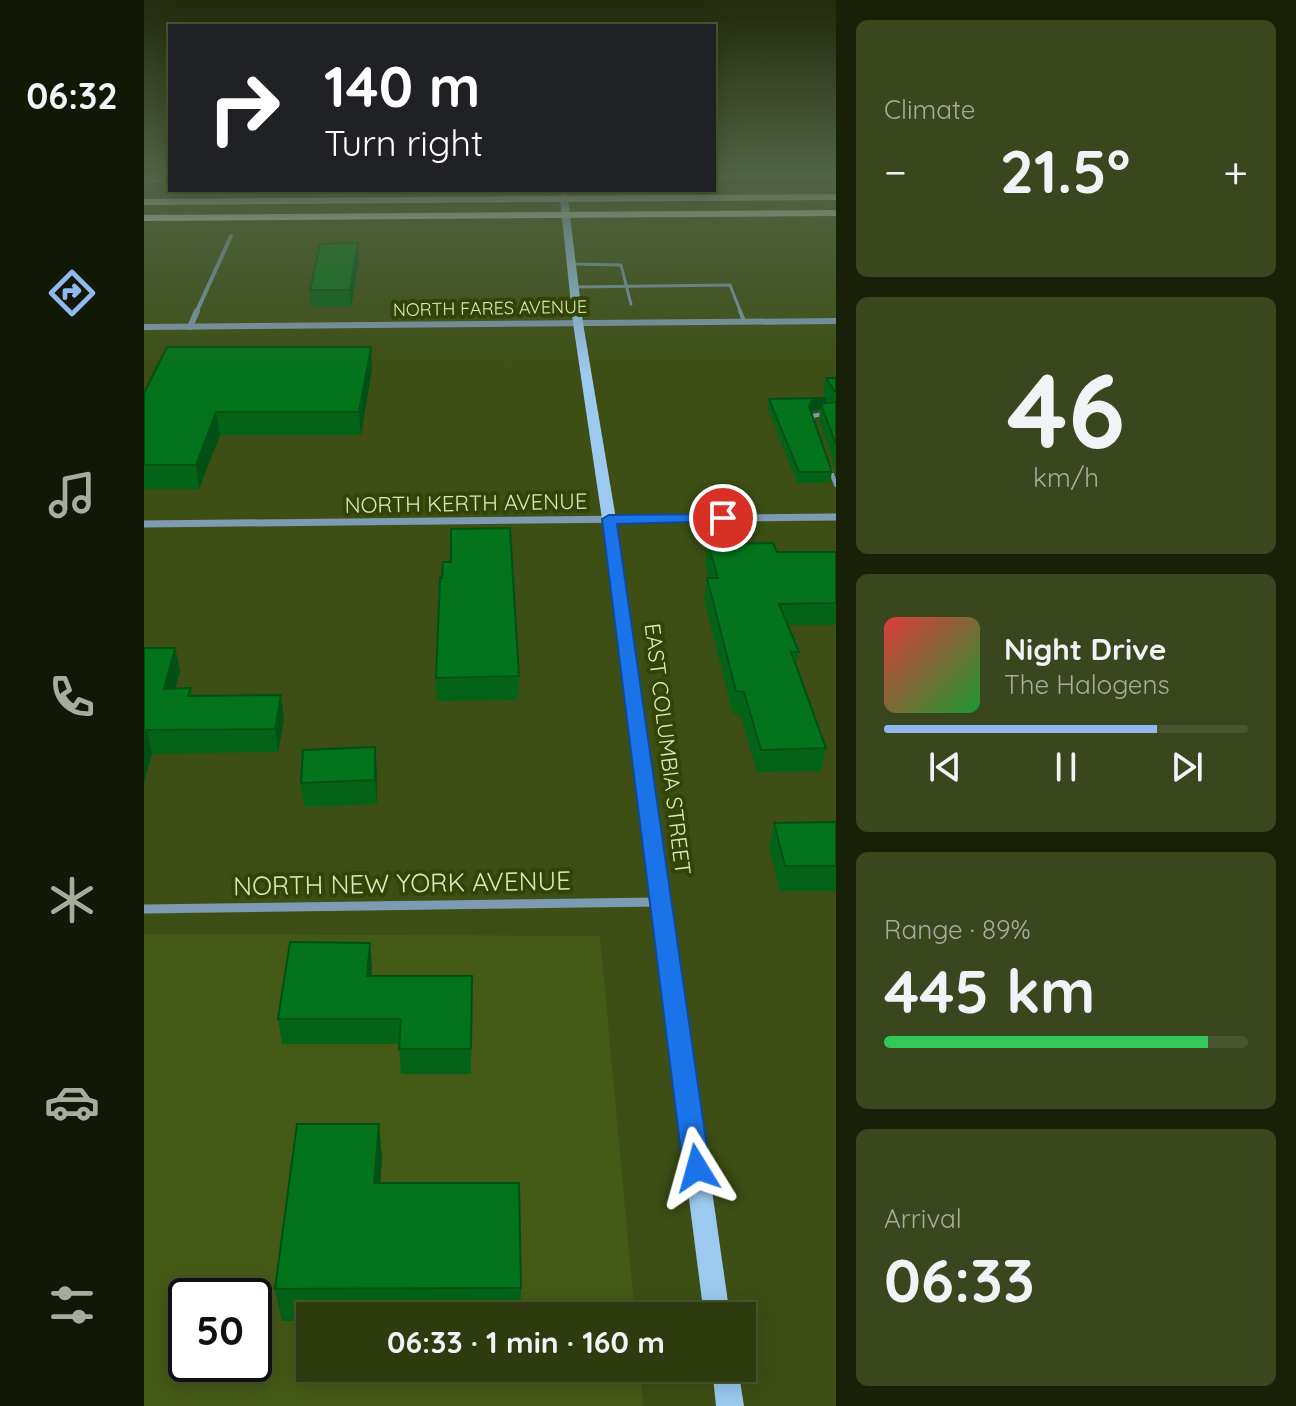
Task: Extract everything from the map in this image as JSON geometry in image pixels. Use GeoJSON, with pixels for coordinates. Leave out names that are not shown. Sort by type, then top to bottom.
{"type":"FeatureCollection","features":[{"type":"Feature","properties":{"kind":"main road","name":"EAST COLUMBIA STREET"},"geometry":{"type":"LineString","coordinates":[[568,240],[715,1302]]}},
{"type":"Feature","properties":{"kind":"main road"},"geometry":{"type":"LineString","coordinates":[[727,1382],[730,1406]]}},
{"type":"Feature","properties":{"kind":"street"},"geometry":{"type":"LineString","coordinates":[[190,327],[229,240]]}},
{"type":"Feature","properties":{"kind":"street","name":"NORTH FARES AVENUE"},"geometry":{"type":"LineString","coordinates":[[144,327],[836,321]]}},
{"type":"Feature","properties":{"kind":"street","name":"NORTH KERTH AVENUE"},"geometry":{"type":"LineString","coordinates":[[144,524],[836,517]]}},
{"type":"Feature","properties":{"kind":"street","name":"NORTH NEW YORK AVENUE"},"geometry":{"type":"LineString","coordinates":[[144,909],[660,902]]}},
{"type":"Feature","properties":{"kind":"lane"},"geometry":{"type":"LineString","coordinates":[[571,264],[621,265],[631,304]]}},
{"type":"Feature","properties":{"kind":"lane"},"geometry":{"type":"LineString","coordinates":[[573,287],[730,285],[744,321]]}},
{"type":"Feature","properties":{"kind":"lane"},"geometry":{"type":"LineString","coordinates":[[814,428],[812,416],[836,412]]}},
{"type":"Feature","properties":{"kind":"lane"},"geometry":{"type":"LineString","coordinates":[[828,467],[836,485]]}},
{"type":"Feature","properties":{"kind":"shaded area"},"geometry":{"type":"Polygon","coordinates":[[[144,934],[600,936],[634,1302],[296,1302],[296,1382],[641,1382],[643,1406],[144,1406],[144,934]]]}},
{"type":"Feature","properties":{"kind":"building"},"geometry":{"type":"Polygon","coordinates":[[[358,243],[350,290],[310,290],[320,244],[358,243]]]}},
{"type":"Feature","properties":{"kind":"building"},"geometry":{"type":"Polygon","coordinates":[[[167,347],[371,347],[359,412],[216,412],[196,465],[144,465],[144,393],[167,347]]]}},
{"type":"Feature","properties":{"kind":"building"},"geometry":{"type":"Polygon","coordinates":[[[826,378],[836,378],[836,392],[835,392],[826,378]]]}},
{"type":"Feature","properties":{"kind":"building"},"geometry":{"type":"Polygon","coordinates":[[[827,398],[812,401],[809,406],[832,472],[799,472],[769,399],[827,398]]]}},
{"type":"Feature","properties":{"kind":"building"},"geometry":{"type":"Polygon","coordinates":[[[836,402],[836,445],[821,404],[836,402]]]}},
{"type":"Feature","properties":{"kind":"building"},"geometry":{"type":"Polygon","coordinates":[[[510,528],[519,676],[436,678],[440,578],[443,562],[451,562],[451,529],[510,528]]]}},
{"type":"Feature","properties":{"kind":"building"},"geometry":{"type":"Polygon","coordinates":[[[773,543],[777,552],[836,552],[836,603],[779,604],[799,652],[791,652],[826,748],[761,750],[744,692],[736,691],[707,578],[718,578],[708,544],[773,543]]]}},
{"type":"Feature","properties":{"kind":"building"},"geometry":{"type":"Polygon","coordinates":[[[144,648],[175,648],[164,689],[191,688],[188,696],[281,695],[275,729],[147,730],[144,740],[144,648]]]}},
{"type":"Feature","properties":{"kind":"building"},"geometry":{"type":"Polygon","coordinates":[[[375,747],[375,780],[301,783],[303,750],[375,747]]]}},
{"type":"Feature","properties":{"kind":"building"},"geometry":{"type":"Polygon","coordinates":[[[836,822],[836,866],[785,866],[774,823],[836,822]]]}},
{"type":"Feature","properties":{"kind":"building"},"geometry":{"type":"Polygon","coordinates":[[[290,942],[370,943],[367,976],[472,976],[471,1049],[399,1049],[401,1019],[278,1019],[290,942]]]}},
{"type":"Feature","properties":{"kind":"building"},"geometry":{"type":"Polygon","coordinates":[[[297,1124],[379,1124],[374,1183],[519,1183],[521,1288],[275,1289],[297,1124]]]}},
{"type":"Feature","properties":{"kind":"route"},"geometry":{"type":"LineString","coordinates":[[697,1168],[609,519],[723,518]]}}]}
